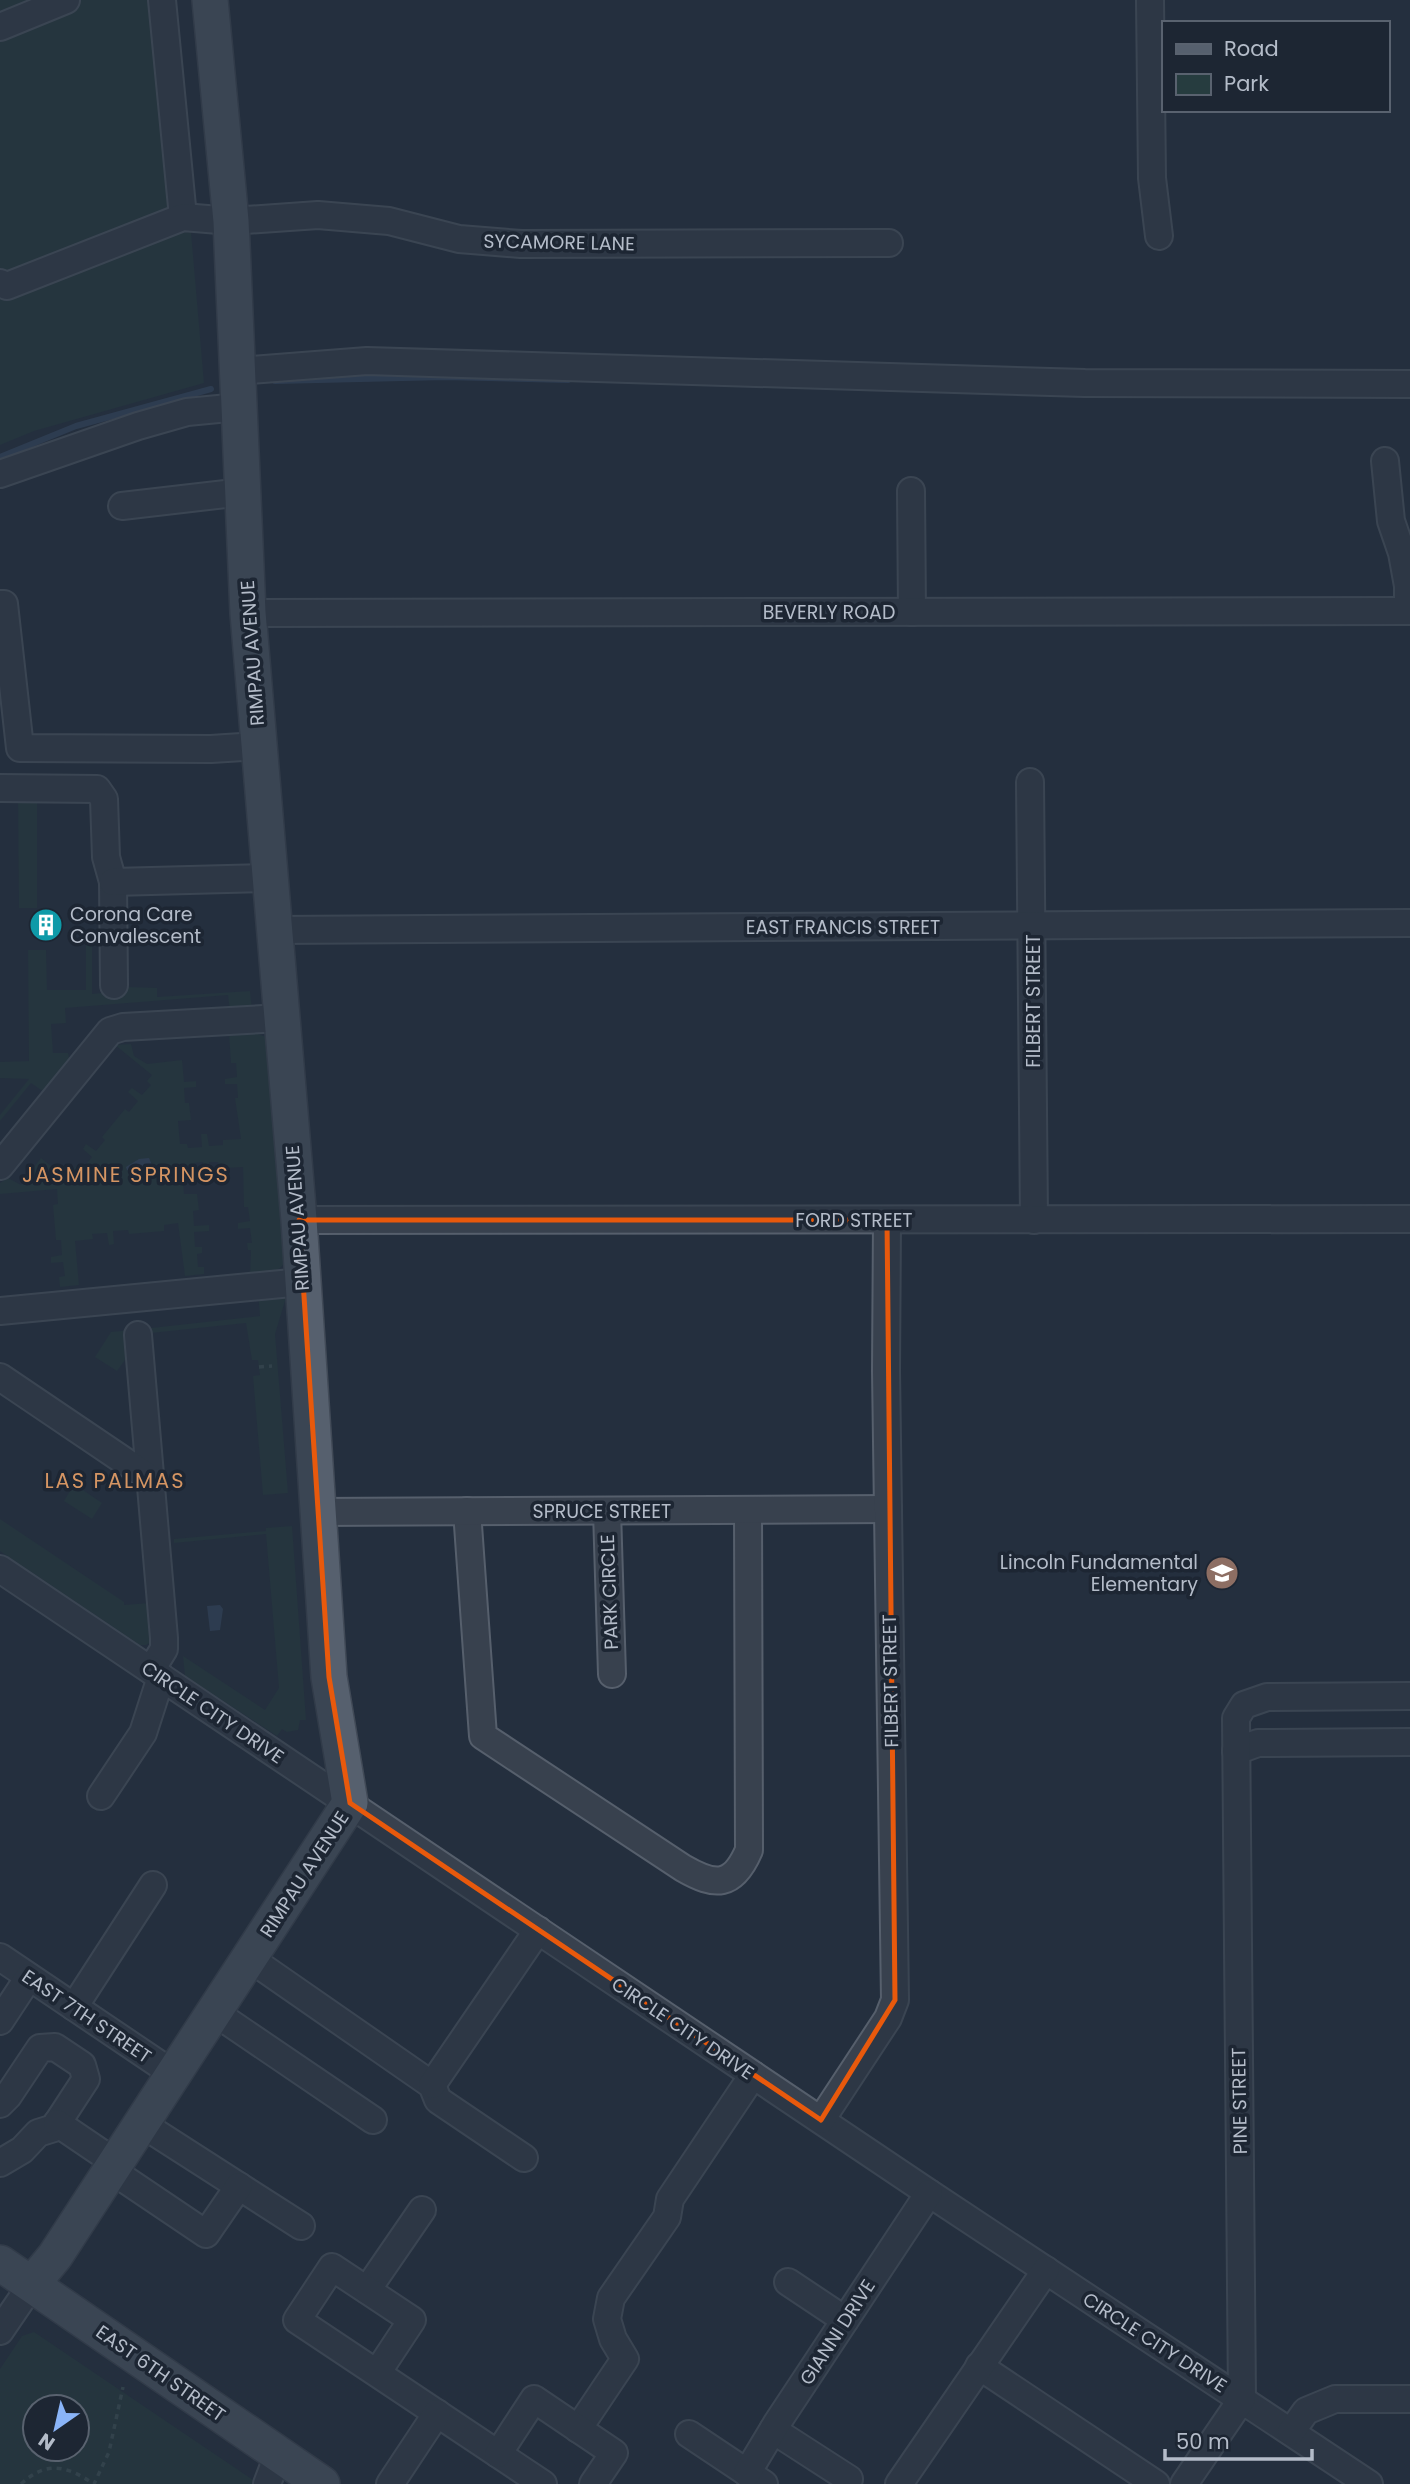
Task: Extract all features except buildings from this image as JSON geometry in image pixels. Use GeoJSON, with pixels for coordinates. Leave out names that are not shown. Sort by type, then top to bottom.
{"type":"FeatureCollection","features":[{"type":"Feature","properties":{"kind":"main road","name":"RIMPAU AVENUE"},"geometry":{"type":"LineString","coordinates":[[32,2284],[55,2256],[214,2012],[262,1967],[350,1803],[329,1677],[299,1220],[248,614],[231,221],[210,0]]}},
{"type":"Feature","properties":{"kind":"main road","name":"EAST 6TH STREET"},"geometry":{"type":"LineString","coordinates":[[0,2263],[32,2284],[272,2469],[323,2484]]}},
{"type":"Feature","properties":{"kind":"street"},"geometry":{"type":"LineString","coordinates":[[0,27],[66,0]]}},
{"type":"Feature","properties":{"kind":"street"},"geometry":{"type":"LineString","coordinates":[[0,283],[6,286],[183,217],[162,0]]}},
{"type":"Feature","properties":{"kind":"street"},"geometry":{"type":"LineString","coordinates":[[1150,0],[1152,178],[1159,236]]}},
{"type":"Feature","properties":{"kind":"street","name":"SYCAMORE LANE"},"geometry":{"type":"LineString","coordinates":[[183,217],[231,221],[318,215],[389,221],[459,239],[521,244],[889,243]]}},
{"type":"Feature","properties":{"kind":"street"},"geometry":{"type":"LineString","coordinates":[[238,372],[367,361],[1085,383],[1410,384]]}},
{"type":"Feature","properties":{"kind":"street"},"geometry":{"type":"LineString","coordinates":[[0,474],[150,422],[187,412],[239,407]]}},
{"type":"Feature","properties":{"kind":"street"},"geometry":{"type":"LineString","coordinates":[[1385,461],[1391,522],[1402,553],[1409,611]]}},
{"type":"Feature","properties":{"kind":"street"},"geometry":{"type":"LineString","coordinates":[[911,491],[912,612]]}},
{"type":"Feature","properties":{"kind":"street"},"geometry":{"type":"LineString","coordinates":[[122,506],[243,492]]}},
{"type":"Feature","properties":{"kind":"street"},"geometry":{"type":"LineString","coordinates":[[0,604],[4,604],[20,747],[211,749],[258,746]]}},
{"type":"Feature","properties":{"kind":"street","name":"BEVERLY ROAD"},"geometry":{"type":"LineString","coordinates":[[248,614],[1409,611]]}},
{"type":"Feature","properties":{"kind":"street","name":"FILBERT STREET"},"geometry":{"type":"LineString","coordinates":[[1030,782],[1034,1220]]}},
{"type":"Feature","properties":{"kind":"street"},"geometry":{"type":"LineString","coordinates":[[0,788],[97,789],[104,799],[106,857],[113,882],[114,985]]}},
{"type":"Feature","properties":{"kind":"street"},"geometry":{"type":"LineString","coordinates":[[113,882],[269,878]]}},
{"type":"Feature","properties":{"kind":"street","name":"EAST FRANCIS STREET"},"geometry":{"type":"LineString","coordinates":[[275,930],[1410,922]]}},
{"type":"Feature","properties":{"kind":"street"},"geometry":{"type":"LineString","coordinates":[[0,1166],[110,1031],[123,1027],[281,1018]]}},
{"type":"Feature","properties":{"kind":"street","name":"FORD STREET"},"geometry":{"type":"LineString","coordinates":[[299,1220],[1410,1219]]}},
{"type":"Feature","properties":{"kind":"street","name":"FILBERT STREET"},"geometry":{"type":"LineString","coordinates":[[821,2120],[888,2018],[895,2000],[887,1220]]}},
{"type":"Feature","properties":{"kind":"street"},"geometry":{"type":"LineString","coordinates":[[0,1311],[302,1282]]}},
{"type":"Feature","properties":{"kind":"street"},"geometry":{"type":"LineString","coordinates":[[101,1796],[144,1733],[164,1649],[138,1335]]}},
{"type":"Feature","properties":{"kind":"street"},"geometry":{"type":"LineString","coordinates":[[0,1377],[151,1479]]}},
{"type":"Feature","properties":{"kind":"street","name":"SPRUCE STREET"},"geometry":{"type":"LineString","coordinates":[[317,1512],[888,1509]]}},
{"type":"Feature","properties":{"kind":"street"},"geometry":{"type":"LineString","coordinates":[[467,1511],[483,1736],[702,1880],[725,1880],[741,1868],[749,1850],[748,1510]]}},
{"type":"Feature","properties":{"kind":"street","name":"PARK CIRCLE"},"geometry":{"type":"LineString","coordinates":[[607,1511],[612,1674]]}},
{"type":"Feature","properties":{"kind":"street","name":"CIRCLE CITY DRIVE"},"geometry":{"type":"LineString","coordinates":[[0,1569],[929,2193],[1369,2484]]}},
{"type":"Feature","properties":{"kind":"street","name":"PINE STREET"},"geometry":{"type":"LineString","coordinates":[[1242,2399],[1236,1718],[1244,1706],[1267,1698],[1410,1696]]}},
{"type":"Feature","properties":{"kind":"street"},"geometry":{"type":"LineString","coordinates":[[1236,1751],[1258,1743],[1410,1742]]}},
{"type":"Feature","properties":{"kind":"street"},"geometry":{"type":"LineString","coordinates":[[69,2056],[84,2013],[153,1885]]}},
{"type":"Feature","properties":{"kind":"street"},"geometry":{"type":"LineString","coordinates":[[432,2085],[538,1930]]}},
{"type":"Feature","properties":{"kind":"street","name":"EAST 7TH STREET"},"geometry":{"type":"LineString","coordinates":[[0,1958],[175,2075]]}},
{"type":"Feature","properties":{"kind":"street"},"geometry":{"type":"LineString","coordinates":[[262,1967],[432,2085],[438,2100],[524,2158]]}},
{"type":"Feature","properties":{"kind":"street"},"geometry":{"type":"LineString","coordinates":[[0,2021],[29,1977]]}},
{"type":"Feature","properties":{"kind":"street"},"geometry":{"type":"LineString","coordinates":[[214,2012],[373,2120]]}},
{"type":"Feature","properties":{"kind":"street"},"geometry":{"type":"LineString","coordinates":[[0,2104],[40,2048],[55,2047],[82,2065],[86,2079],[54,2128],[37,2133],[22,2150],[0,2162]]}},
{"type":"Feature","properties":{"kind":"street"},"geometry":{"type":"LineString","coordinates":[[578,2429],[625,2359],[613,2339],[607,2319],[611,2298],[667,2217],[670,2199],[753,2075]]}},
{"type":"Feature","properties":{"kind":"street"},"geometry":{"type":"LineString","coordinates":[[57,2123],[206,2234],[239,2186]]}},
{"type":"Feature","properties":{"kind":"street"},"geometry":{"type":"LineString","coordinates":[[142,2123],[301,2226]]}},
{"type":"Feature","properties":{"kind":"street","name":"GIANNI DRIVE"},"geometry":{"type":"LineString","coordinates":[[756,2478],[773,2430],[929,2193]]}},
{"type":"Feature","properties":{"kind":"street"},"geometry":{"type":"LineString","coordinates":[[367,2291],[422,2210]]}},
{"type":"Feature","properties":{"kind":"street"},"geometry":{"type":"LineString","coordinates":[[377,2373],[412,2320],[332,2267],[297,2320],[543,2484]]}},
{"type":"Feature","properties":{"kind":"street"},"geometry":{"type":"LineString","coordinates":[[899,2484],[1046,2270]]}},
{"type":"Feature","properties":{"kind":"street"},"geometry":{"type":"LineString","coordinates":[[788,2282],[845,2320]]}},
{"type":"Feature","properties":{"kind":"street","name":"RIMPAU AVENUE"},"geometry":{"type":"LineString","coordinates":[[0,2332],[32,2284]]}},
{"type":"Feature","properties":{"kind":"street"},"geometry":{"type":"LineString","coordinates":[[979,2366],[1156,2484]]}},
{"type":"Feature","properties":{"kind":"street"},"geometry":{"type":"LineString","coordinates":[[498,2454],[534,2399],[614,2453],[593,2484]]}},
{"type":"Feature","properties":{"kind":"street"},"geometry":{"type":"LineString","coordinates":[[1184,2484],[1242,2399]]}},
{"type":"Feature","properties":{"kind":"street"},"geometry":{"type":"LineString","coordinates":[[1291,2432],[1306,2411],[1335,2399],[1410,2399]]}},
{"type":"Feature","properties":{"kind":"street"},"geometry":{"type":"LineString","coordinates":[[390,2484],[437,2413]]}},
{"type":"Feature","properties":{"kind":"street"},"geometry":{"type":"LineString","coordinates":[[773,2430],[849,2479]]}},
{"type":"Feature","properties":{"kind":"street"},"geometry":{"type":"LineString","coordinates":[[689,2434],[756,2478]]}},
{"type":"Feature","properties":{"kind":"path"},"geometry":{"type":"LineString","coordinates":[[259,1367],[272,1366]]}},
{"type":"Feature","properties":{"kind":"path"},"geometry":{"type":"LineString","coordinates":[[21,2484],[44,2468],[57,2468],[70,2469],[94,2484],[109,2452],[123,2387]]}},
{"type":"Feature","properties":{"kind":"highlighted area"},"geometry":{"type":"Polygon","coordinates":[[[299,1220],[887,1220],[895,2000],[821,2120],[350,1803],[329,1677],[299,1220]]]}},
{"type":"Feature","properties":{"kind":"green space"},"geometry":{"type":"Polygon","coordinates":[[[0,0],[171,0],[204,383],[34,431],[0,445],[0,0]]]}},
{"type":"Feature","properties":{"kind":"green space"},"geometry":{"type":"Polygon","coordinates":[[[18,797],[37,797],[37,908],[19,908],[18,797]]]}},
{"type":"Feature","properties":{"kind":"green space"},"geometry":{"type":"Polygon","coordinates":[[[86,942],[92,942],[92,994],[127,990],[127,987],[157,988],[157,997],[250,991],[252,1010],[230,1012],[228,995],[65,1008],[66,1023],[51,1024],[53,1053],[68,1053],[70,1063],[44,1092],[31,1083],[0,1121],[0,1115],[29,1079],[0,1078],[0,1062],[29,1061],[28,950],[46,950],[47,990],[86,990],[86,942]]]}},
{"type":"Feature","properties":{"kind":"green space"},"geometry":{"type":"Polygon","coordinates":[[[253,1032],[266,1037],[285,1262],[282,1266],[270,1274],[250,1278],[251,1250],[248,1250],[247,1243],[252,1243],[250,1228],[238,1229],[238,1223],[250,1221],[248,1207],[244,1207],[243,1167],[225,1168],[224,1164],[209,1162],[210,1176],[204,1177],[203,1162],[195,1163],[189,1166],[189,1170],[182,1171],[184,1194],[197,1194],[199,1210],[193,1211],[194,1226],[209,1225],[209,1231],[194,1232],[195,1247],[202,1247],[202,1253],[197,1254],[198,1267],[204,1267],[204,1274],[185,1276],[178,1223],[164,1225],[164,1231],[129,1234],[128,1230],[113,1231],[114,1244],[109,1245],[107,1233],[92,1234],[93,1239],[75,1241],[79,1285],[60,1287],[59,1277],[65,1276],[63,1262],[51,1263],[51,1257],[62,1255],[61,1240],[56,1240],[53,1205],[58,1204],[57,1189],[0,1194],[0,1183],[8,1178],[21,1185],[41,1158],[66,1178],[78,1164],[83,1168],[92,1157],[83,1149],[86,1144],[96,1151],[105,1140],[102,1137],[125,1109],[129,1112],[138,1101],[128,1092],[132,1088],[142,1095],[151,1085],[147,1081],[152,1075],[115,1045],[131,1044],[134,1056],[147,1064],[182,1060],[184,1082],[196,1081],[196,1087],[184,1088],[185,1103],[189,1103],[191,1120],[178,1121],[180,1144],[187,1144],[188,1148],[202,1147],[201,1134],[207,1134],[209,1146],[223,1145],[223,1140],[241,1139],[235,1098],[238,1098],[237,1084],[225,1084],[225,1079],[237,1077],[236,1063],[231,1063],[229,1034],[253,1032]]]}},
{"type":"Feature","properties":{"kind":"green space"},"geometry":{"type":"Polygon","coordinates":[[[258,1293],[287,1294],[275,1334],[288,1493],[263,1495],[253,1376],[260,1375],[258,1360],[252,1360],[246,1323],[151,1333],[151,1328],[260,1316],[258,1293]]]}},
{"type":"Feature","properties":{"kind":"green space"},"geometry":{"type":"Polygon","coordinates":[[[131,1330],[134,1357],[125,1360],[117,1371],[95,1357],[111,1332],[131,1330]]]}},
{"type":"Feature","properties":{"kind":"green space"},"geometry":{"type":"Polygon","coordinates":[[[74,1484],[102,1503],[92,1519],[64,1501],[74,1484]]]}},
{"type":"Feature","properties":{"kind":"green space"},"geometry":{"type":"Polygon","coordinates":[[[0,1519],[124,1602],[124,1605],[150,1603],[151,1642],[140,1645],[0,1551],[0,1519]]]}},
{"type":"Feature","properties":{"kind":"green space"},"geometry":{"type":"Polygon","coordinates":[[[292,1526],[306,1720],[300,1720],[298,1730],[287,1732],[282,1729],[277,1736],[185,1676],[183,1656],[265,1710],[279,1688],[266,1534],[174,1543],[174,1539],[266,1531],[266,1528],[292,1526]]]}},
{"type":"Feature","properties":{"kind":"green space"},"geometry":{"type":"Polygon","coordinates":[[[34,2332],[259,2484],[0,2484],[0,2369],[22,2336],[34,2332]]]}},
{"type":"Feature","properties":{"kind":"water"},"geometry":{"type":"Polygon","coordinates":[[[149,1158],[154,1170],[151,1176],[146,1177],[127,1170],[126,1167],[139,1159],[149,1158]]]}},
{"type":"Feature","properties":{"kind":"water"},"geometry":{"type":"Polygon","coordinates":[[[220,1605],[223,1609],[220,1630],[210,1631],[207,1606],[220,1605]]]}},
{"type":"Feature","properties":{"kind":"waterway"},"geometry":{"type":"LineString","coordinates":[[275,381],[445,377],[568,380]]}},
{"type":"Feature","properties":{"kind":"waterway"},"geometry":{"type":"LineString","coordinates":[[0,457],[76,426],[211,389]]}},
{"type":"Feature","properties":{"kind":"place","name":"Corona Care Convalescent"},"geometry":{"type":"Point","coordinates":[46,925]}},
{"type":"Feature","properties":{"kind":"place","name":"Lincoln Fundamental Elementary"},"geometry":{"type":"Point","coordinates":[1222,1573]}},
{"type":"Feature","properties":{"kind":"district","name":"JASMINE SPRINGS"},"geometry":{"type":"Point","coordinates":[126,1175]}},
{"type":"Feature","properties":{"kind":"district","name":"LAS PALMAS"},"geometry":{"type":"Point","coordinates":[115,1481]}}]}
